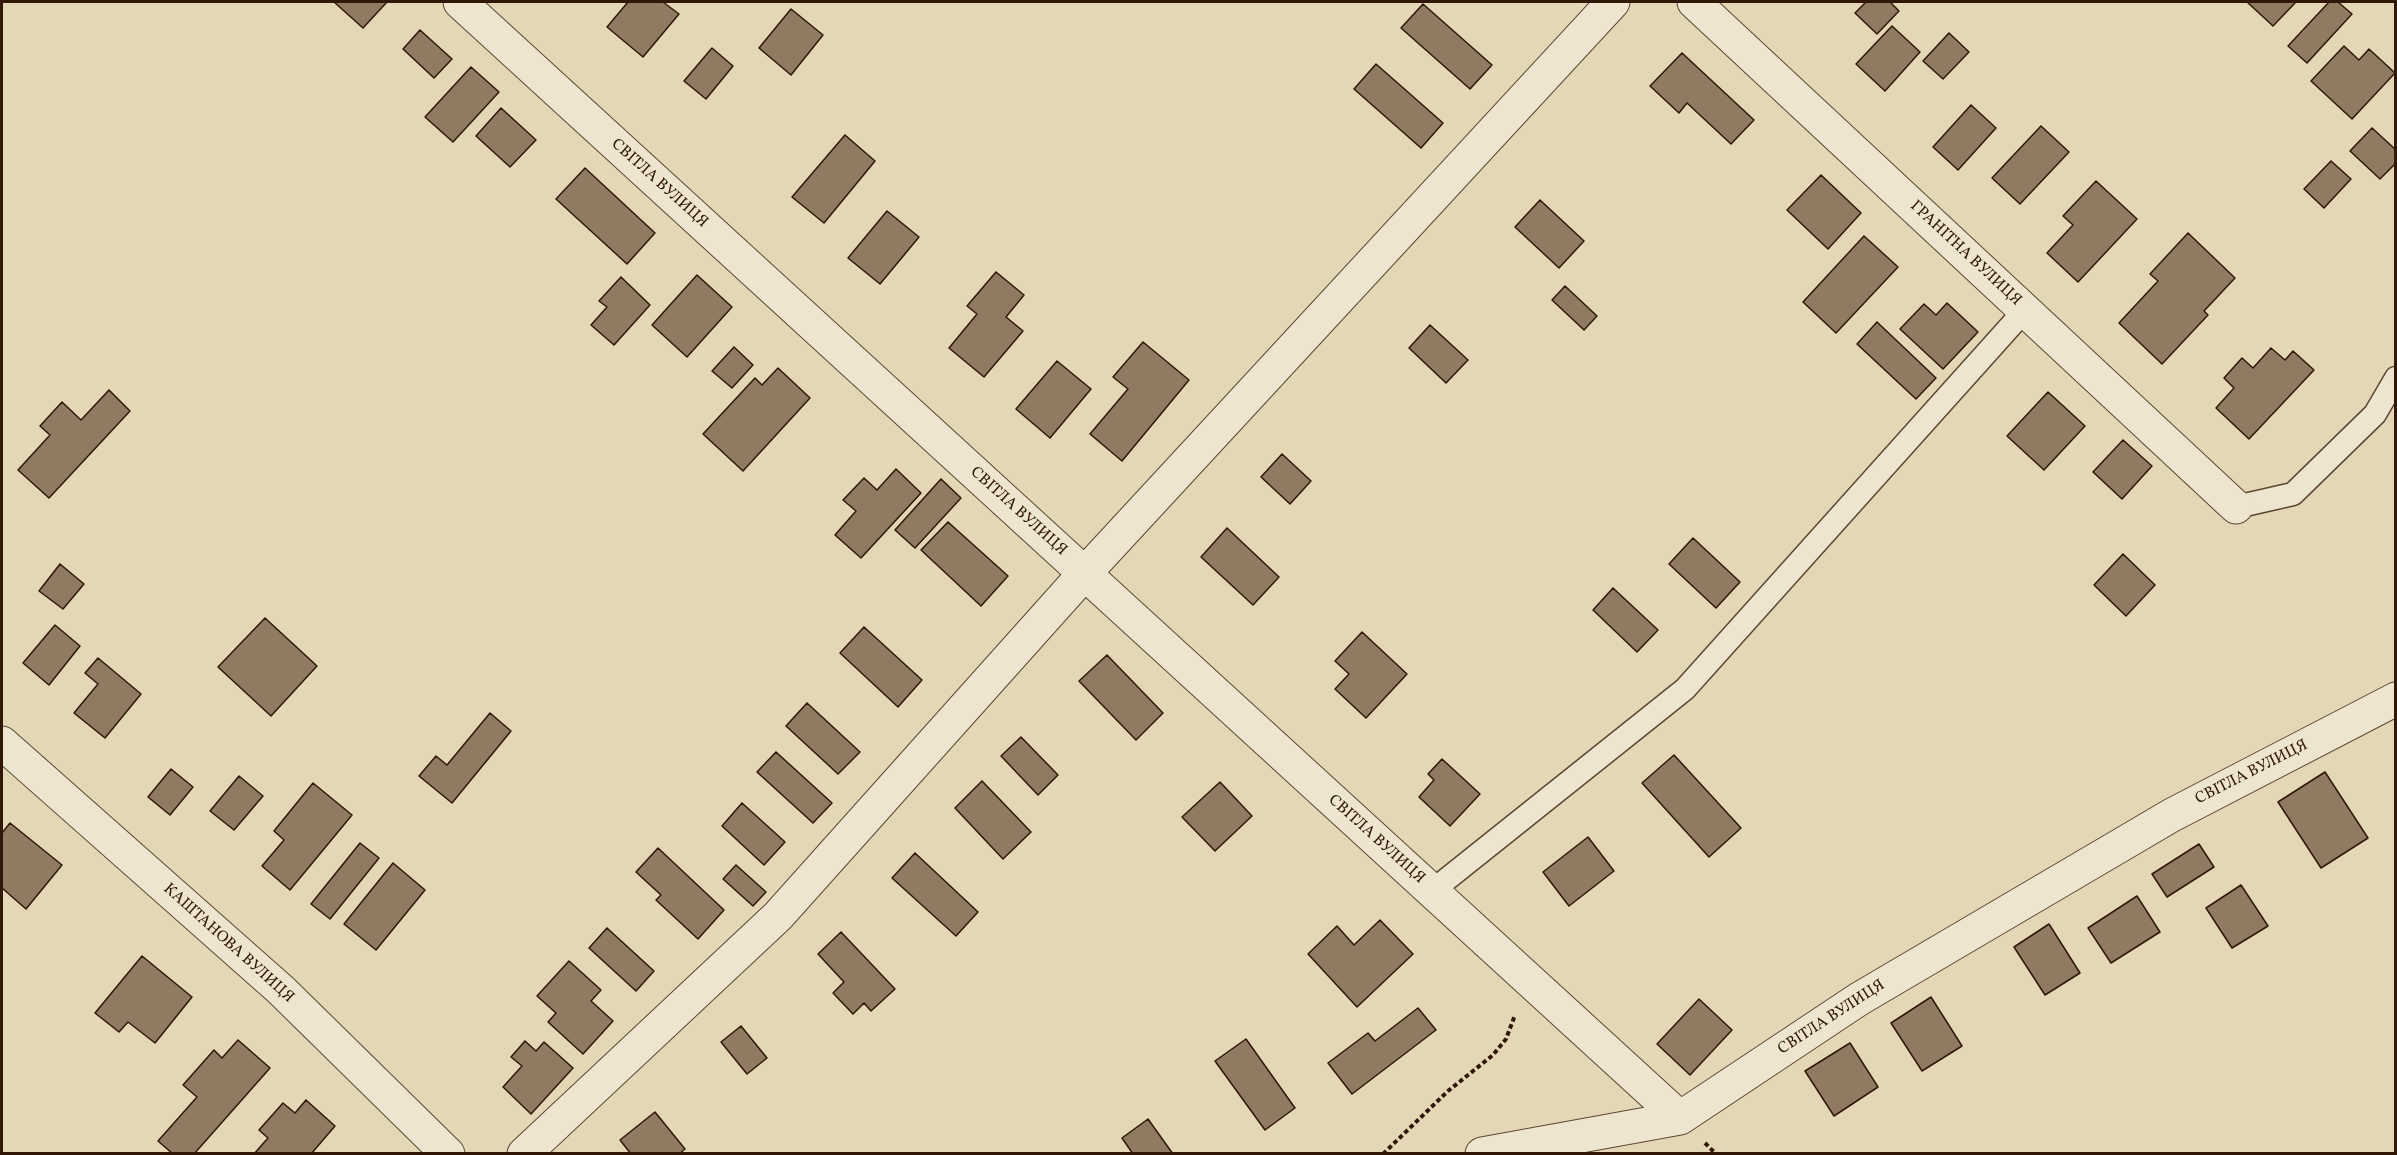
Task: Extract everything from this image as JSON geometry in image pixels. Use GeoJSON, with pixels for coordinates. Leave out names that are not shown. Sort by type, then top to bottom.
{"type":"FeatureCollection","features":[{"type":"Feature","properties":{"kind":"street","name":"СВІТЛА ВУЛИЦЯ"},"geometry":{"type":"LineString","coordinates":[[460,2],[1680,1118],[1859,999],[2172,814],[2396,699]]}},
{"type":"Feature","properties":{"kind":"street"},"geometry":{"type":"LineString","coordinates":[[524,1154],[778,916],[1085,573],[1613,2]]}},
{"type":"Feature","properties":{"kind":"street","name":"ГРАНІТНА ВУЛИЦЯ"},"geometry":{"type":"LineString","coordinates":[[1694,2],[2236,507]]}},
{"type":"Feature","properties":{"kind":"street","name":"КАШТАНОВА ВУЛИЦЯ"},"geometry":{"type":"LineString","coordinates":[[2,743],[281,990],[448,1154]]}},
{"type":"Feature","properties":{"kind":"street"},"geometry":{"type":"LineString","coordinates":[[1482,1154],[1680,1118]]}},
{"type":"Feature","properties":{"kind":"lane"},"geometry":{"type":"LineString","coordinates":[[1432,891],[1685,689],[2025,310]]}},
{"type":"Feature","properties":{"kind":"lane"},"geometry":{"type":"LineString","coordinates":[[2236,507],[2294,494],[2375,414],[2396,378]]}},
{"type":"Feature","properties":{"kind":"path"},"geometry":{"type":"LineString","coordinates":[[1383,1154],[1448,1091],[1493,1055],[1506,1039],[1514,1020],[1523,975]]}},
{"type":"Feature","properties":{"kind":"building"},"geometry":{"type":"Polygon","coordinates":[[[334,2],[387,2],[363,28],[334,2]]]}},
{"type":"Feature","properties":{"kind":"building"},"geometry":{"type":"Polygon","coordinates":[[[628,2],[663,2],[679,14],[643,57],[607,27],[628,2]]]}},
{"type":"Feature","properties":{"kind":"building"},"geometry":{"type":"Polygon","coordinates":[[[1866,2],[1890,2],[1899,11],[1877,34],[1855,13],[1866,2]]]}},
{"type":"Feature","properties":{"kind":"building"},"geometry":{"type":"Polygon","coordinates":[[[2247,2],[2296,2],[2273,26],[2247,2]]]}},
{"type":"Feature","properties":{"kind":"building"},"geometry":{"type":"Polygon","coordinates":[[[2329,2],[2338,2],[2352,14],[2307,63],[2288,46],[2329,2]]]}},
{"type":"Feature","properties":{"kind":"building"},"geometry":{"type":"Polygon","coordinates":[[[1423,4],[1492,65],[1470,89],[1401,28],[1423,4]]]}},
{"type":"Feature","properties":{"kind":"building"},"geometry":{"type":"Polygon","coordinates":[[[791,9],[823,35],[791,75],[759,48],[791,9]]]}},
{"type":"Feature","properties":{"kind":"building"},"geometry":{"type":"Polygon","coordinates":[[[1892,26],[1920,52],[1885,91],[1856,64],[1892,26]]]}},
{"type":"Feature","properties":{"kind":"building"},"geometry":{"type":"Polygon","coordinates":[[[420,30],[452,59],[434,78],[403,49],[420,30]]]}},
{"type":"Feature","properties":{"kind":"building"},"geometry":{"type":"Polygon","coordinates":[[[1949,33],[1969,52],[1943,79],[1923,61],[1949,33]]]}},
{"type":"Feature","properties":{"kind":"building"},"geometry":{"type":"Polygon","coordinates":[[[2344,46],[2359,60],[2369,49],[2395,73],[2352,119],[2311,81],[2344,46]]]}},
{"type":"Feature","properties":{"kind":"building"},"geometry":{"type":"Polygon","coordinates":[[[712,48],[733,66],[706,99],[684,81],[712,48]]]}},
{"type":"Feature","properties":{"kind":"building"},"geometry":{"type":"Polygon","coordinates":[[[1682,53],[1754,120],[1731,144],[1687,103],[1679,113],[1650,86],[1682,53]]]}},
{"type":"Feature","properties":{"kind":"building"},"geometry":{"type":"Polygon","coordinates":[[[1376,64],[1443,123],[1421,148],[1354,89],[1376,64]]]}},
{"type":"Feature","properties":{"kind":"building"},"geometry":{"type":"Polygon","coordinates":[[[471,67],[499,92],[453,142],[425,117],[471,67]]]}},
{"type":"Feature","properties":{"kind":"building"},"geometry":{"type":"Polygon","coordinates":[[[1971,105],[1996,128],[1958,170],[1933,147],[1971,105]]]}},
{"type":"Feature","properties":{"kind":"building"},"geometry":{"type":"Polygon","coordinates":[[[501,108],[536,140],[510,167],[476,136],[501,108]]]}},
{"type":"Feature","properties":{"kind":"building"},"geometry":{"type":"Polygon","coordinates":[[[2041,126],[2069,152],[2020,204],[1992,178],[2041,126]]]}},
{"type":"Feature","properties":{"kind":"building"},"geometry":{"type":"Polygon","coordinates":[[[2372,128],[2396,150],[2396,163],[2380,179],[2350,151],[2372,128]]]}},
{"type":"Feature","properties":{"kind":"building"},"geometry":{"type":"Polygon","coordinates":[[[845,135],[875,161],[824,223],[792,197],[845,135]]]}},
{"type":"Feature","properties":{"kind":"building"},"geometry":{"type":"Polygon","coordinates":[[[2331,161],[2351,179],[2324,208],[2304,189],[2331,161]]]}},
{"type":"Feature","properties":{"kind":"building"},"geometry":{"type":"Polygon","coordinates":[[[585,168],[655,233],[627,264],[556,199],[585,168]]]}},
{"type":"Feature","properties":{"kind":"building"},"geometry":{"type":"Polygon","coordinates":[[[1821,175],[1861,213],[1828,249],[1787,210],[1821,175]]]}},
{"type":"Feature","properties":{"kind":"building"},"geometry":{"type":"Polygon","coordinates":[[[2096,181],[2137,219],[2078,282],[2047,253],[2073,225],[2063,216],[2096,181]]]}},
{"type":"Feature","properties":{"kind":"building"},"geometry":{"type":"Polygon","coordinates":[[[1540,200],[1584,241],[1559,268],[1515,227],[1540,200]]]}},
{"type":"Feature","properties":{"kind":"building"},"geometry":{"type":"Polygon","coordinates":[[[887,211],[919,237],[880,284],[848,258],[887,211]]]}},
{"type":"Feature","properties":{"kind":"building"},"geometry":{"type":"Polygon","coordinates":[[[2188,233],[2235,278],[2204,311],[2208,315],[2162,364],[2119,323],[2158,281],[2150,274],[2188,233]]]}},
{"type":"Feature","properties":{"kind":"building"},"geometry":{"type":"Polygon","coordinates":[[[1864,236],[1898,267],[1836,333],[1803,302],[1864,236]]]}},
{"type":"Feature","properties":{"kind":"building"},"geometry":{"type":"Polygon","coordinates":[[[996,272],[1024,295],[1006,317],[1023,331],[984,377],[949,348],[977,314],[967,306],[996,272]]]}},
{"type":"Feature","properties":{"kind":"building"},"geometry":{"type":"Polygon","coordinates":[[[697,275],[732,307],[687,357],[652,325],[697,275]]]}},
{"type":"Feature","properties":{"kind":"building"},"geometry":{"type":"Polygon","coordinates":[[[621,277],[650,305],[614,345],[591,325],[607,307],[599,301],[621,277]]]}},
{"type":"Feature","properties":{"kind":"building"},"geometry":{"type":"Polygon","coordinates":[[[1565,286],[1597,316],[1584,330],[1552,300],[1565,286]]]}},
{"type":"Feature","properties":{"kind":"building"},"geometry":{"type":"Polygon","coordinates":[[[1947,303],[1978,332],[1943,369],[1900,329],[1924,304],[1936,315],[1947,303]]]}},
{"type":"Feature","properties":{"kind":"building"},"geometry":{"type":"Polygon","coordinates":[[[1877,322],[1936,378],[1916,399],[1857,344],[1877,322]]]}},
{"type":"Feature","properties":{"kind":"building"},"geometry":{"type":"Polygon","coordinates":[[[1430,325],[1468,360],[1446,383],[1409,348],[1430,325]]]}},
{"type":"Feature","properties":{"kind":"building"},"geometry":{"type":"Polygon","coordinates":[[[1143,342],[1189,380],[1122,461],[1090,434],[1128,389],[1113,377],[1143,342]]]}},
{"type":"Feature","properties":{"kind":"building"},"geometry":{"type":"Polygon","coordinates":[[[734,347],[753,365],[732,388],[712,371],[734,347]]]}},
{"type":"Feature","properties":{"kind":"building"},"geometry":{"type":"Polygon","coordinates":[[[2271,348],[2285,360],[2293,351],[2314,370],[2249,439],[2216,408],[2234,388],[2224,378],[2242,358],[2253,368],[2271,348]]]}},
{"type":"Feature","properties":{"kind":"building"},"geometry":{"type":"Polygon","coordinates":[[[1057,361],[1091,389],[1050,438],[1016,409],[1057,361]]]}},
{"type":"Feature","properties":{"kind":"building"},"geometry":{"type":"Polygon","coordinates":[[[778,368],[810,398],[743,471],[703,434],[755,378],[762,385],[778,368]]]}},
{"type":"Feature","properties":{"kind":"building"},"geometry":{"type":"Polygon","coordinates":[[[109,390],[130,411],[49,498],[18,470],[50,435],[40,426],[62,402],[81,420],[109,390]]]}},
{"type":"Feature","properties":{"kind":"building"},"geometry":{"type":"Polygon","coordinates":[[[2048,392],[2085,426],[2044,470],[2007,436],[2048,392]]]}},
{"type":"Feature","properties":{"kind":"building"},"geometry":{"type":"Polygon","coordinates":[[[2123,440],[2152,466],[2122,499],[2093,472],[2123,440]]]}},
{"type":"Feature","properties":{"kind":"building"},"geometry":{"type":"Polygon","coordinates":[[[1282,454],[1311,481],[1290,504],[1261,477],[1282,454]]]}},
{"type":"Feature","properties":{"kind":"building"},"geometry":{"type":"Polygon","coordinates":[[[896,469],[921,493],[861,558],[835,535],[856,511],[843,500],[864,478],[877,490],[896,469]]]}},
{"type":"Feature","properties":{"kind":"building"},"geometry":{"type":"Polygon","coordinates":[[[941,479],[961,498],[915,548],[895,530],[941,479]]]}},
{"type":"Feature","properties":{"kind":"building"},"geometry":{"type":"Polygon","coordinates":[[[948,522],[1008,576],[981,606],[921,550],[948,522]]]}},
{"type":"Feature","properties":{"kind":"building"},"geometry":{"type":"Polygon","coordinates":[[[1227,528],[1279,577],[1253,605],[1201,557],[1227,528]]]}},
{"type":"Feature","properties":{"kind":"building"},"geometry":{"type":"Polygon","coordinates":[[[1693,538],[1740,582],[1716,608],[1669,564],[1693,538]]]}},
{"type":"Feature","properties":{"kind":"building"},"geometry":{"type":"Polygon","coordinates":[[[2123,554],[2155,585],[2126,616],[2094,585],[2123,554]]]}},
{"type":"Feature","properties":{"kind":"building"},"geometry":{"type":"Polygon","coordinates":[[[60,564],[84,584],[63,609],[39,591],[60,564]]]}},
{"type":"Feature","properties":{"kind":"building"},"geometry":{"type":"Polygon","coordinates":[[[1613,588],[1658,630],[1637,652],[1593,610],[1613,588]]]}},
{"type":"Feature","properties":{"kind":"building"},"geometry":{"type":"Polygon","coordinates":[[[265,618],[317,666],[271,716],[218,667],[265,618]]]}},
{"type":"Feature","properties":{"kind":"building"},"geometry":{"type":"Polygon","coordinates":[[[55,625],[80,646],[49,685],[23,663],[55,625]]]}},
{"type":"Feature","properties":{"kind":"building"},"geometry":{"type":"Polygon","coordinates":[[[864,627],[922,680],[898,707],[840,653],[864,627]]]}},
{"type":"Feature","properties":{"kind":"building"},"geometry":{"type":"Polygon","coordinates":[[[1362,632],[1407,674],[1366,718],[1335,689],[1349,674],[1335,661],[1362,632]]]}},
{"type":"Feature","properties":{"kind":"building"},"geometry":{"type":"Polygon","coordinates":[[[1107,655],[1163,713],[1136,740],[1079,681],[1107,655]]]}},
{"type":"Feature","properties":{"kind":"building"},"geometry":{"type":"Polygon","coordinates":[[[98,658],[141,694],[105,738],[74,713],[98,684],[85,673],[98,658]]]}},
{"type":"Feature","properties":{"kind":"building"},"geometry":{"type":"Polygon","coordinates":[[[807,703],[860,752],[838,774],[786,726],[807,703]]]}},
{"type":"Feature","properties":{"kind":"building"},"geometry":{"type":"Polygon","coordinates":[[[490,713],[511,731],[452,803],[419,776],[436,756],[447,765],[490,713]]]}},
{"type":"Feature","properties":{"kind":"building"},"geometry":{"type":"Polygon","coordinates":[[[1021,737],[1058,775],[1038,795],[1001,756],[1021,737]]]}},
{"type":"Feature","properties":{"kind":"building"},"geometry":{"type":"Polygon","coordinates":[[[776,752],[832,803],[813,823],[757,772],[776,752]]]}},
{"type":"Feature","properties":{"kind":"building"},"geometry":{"type":"Polygon","coordinates":[[[1674,755],[1741,828],[1709,857],[1642,783],[1674,755]]]}},
{"type":"Feature","properties":{"kind":"building"},"geometry":{"type":"Polygon","coordinates":[[[1442,759],[1480,794],[1450,826],[1419,797],[1434,780],[1428,774],[1442,759]]]}},
{"type":"Feature","properties":{"kind":"building"},"geometry":{"type":"Polygon","coordinates":[[[171,769],[193,787],[170,815],[148,797],[171,769]]]}},
{"type":"Feature","properties":{"kind":"building"},"geometry":{"type":"Polygon","coordinates":[[[2325,772],[2368,838],[2321,868],[2278,802],[2325,772]]]}},
{"type":"Feature","properties":{"kind":"building"},"geometry":{"type":"Polygon","coordinates":[[[239,776],[263,796],[234,830],[210,811],[239,776]]]}},
{"type":"Feature","properties":{"kind":"building"},"geometry":{"type":"Polygon","coordinates":[[[982,781],[1031,832],[1003,859],[955,808],[982,781]]]}},
{"type":"Feature","properties":{"kind":"building"},"geometry":{"type":"Polygon","coordinates":[[[1220,782],[1252,816],[1215,851],[1182,817],[1220,782]]]}},
{"type":"Feature","properties":{"kind":"building"},"geometry":{"type":"Polygon","coordinates":[[[313,783],[352,815],[290,890],[262,866],[284,840],[274,831],[313,783]]]}},
{"type":"Feature","properties":{"kind":"building"},"geometry":{"type":"Polygon","coordinates":[[[742,803],[785,842],[764,865],[722,826],[742,803]]]}},
{"type":"Feature","properties":{"kind":"building"},"geometry":{"type":"Polygon","coordinates":[[[10,823],[62,865],[26,909],[2,888],[2,833],[10,823]]]}},
{"type":"Feature","properties":{"kind":"building"},"geometry":{"type":"Polygon","coordinates":[[[1588,837],[1614,871],[1569,906],[1543,872],[1588,837]]]}},
{"type":"Feature","properties":{"kind":"building"},"geometry":{"type":"Polygon","coordinates":[[[360,843],[379,858],[330,919],[311,904],[360,843]]]}},
{"type":"Feature","properties":{"kind":"building"},"geometry":{"type":"Polygon","coordinates":[[[2199,844],[2214,867],[2167,897],[2152,874],[2199,844]]]}},
{"type":"Feature","properties":{"kind":"building"},"geometry":{"type":"Polygon","coordinates":[[[658,848],[724,910],[698,939],[656,900],[661,895],[636,872],[658,848]]]}},
{"type":"Feature","properties":{"kind":"building"},"geometry":{"type":"Polygon","coordinates":[[[915,853],[978,912],[956,936],[892,878],[915,853]]]}},
{"type":"Feature","properties":{"kind":"building"},"geometry":{"type":"Polygon","coordinates":[[[393,863],[425,890],[376,950],[344,924],[393,863]]]}},
{"type":"Feature","properties":{"kind":"building"},"geometry":{"type":"Polygon","coordinates":[[[736,865],[766,892],[753,906],[723,879],[736,865]]]}},
{"type":"Feature","properties":{"kind":"building"},"geometry":{"type":"Polygon","coordinates":[[[2241,885],[2268,926],[2232,948],[2206,908],[2241,885]]]}},
{"type":"Feature","properties":{"kind":"building"},"geometry":{"type":"Polygon","coordinates":[[[2137,896],[2160,932],[2111,963],[2088,928],[2137,896]]]}},
{"type":"Feature","properties":{"kind":"building"},"geometry":{"type":"Polygon","coordinates":[[[1380,920],[1413,954],[1357,1007],[1308,954],[1337,926],[1354,945],[1380,920]]]}},
{"type":"Feature","properties":{"kind":"building"},"geometry":{"type":"Polygon","coordinates":[[[2049,924],[2080,973],[2045,995],[2014,947],[2049,924]]]}},
{"type":"Feature","properties":{"kind":"building"},"geometry":{"type":"Polygon","coordinates":[[[607,928],[654,971],[636,991],[589,948],[607,928]]]}},
{"type":"Feature","properties":{"kind":"building"},"geometry":{"type":"Polygon","coordinates":[[[841,932],[895,989],[871,1011],[864,1003],[853,1014],[833,993],[844,982],[818,954],[841,932]]]}},
{"type":"Feature","properties":{"kind":"building"},"geometry":{"type":"Polygon","coordinates":[[[142,956],[192,997],[155,1043],[128,1022],[119,1032],[95,1013],[142,956]]]}},
{"type":"Feature","properties":{"kind":"building"},"geometry":{"type":"Polygon","coordinates":[[[569,961],[601,990],[591,1001],[613,1021],[583,1054],[548,1022],[556,1013],[537,996],[569,961]]]}},
{"type":"Feature","properties":{"kind":"building"},"geometry":{"type":"Polygon","coordinates":[[[1931,997],[1962,1046],[1922,1071],[1891,1023],[1931,997]]]}},
{"type":"Feature","properties":{"kind":"building"},"geometry":{"type":"Polygon","coordinates":[[[1699,999],[1732,1030],[1690,1075],[1657,1044],[1699,999]]]}},
{"type":"Feature","properties":{"kind":"building"},"geometry":{"type":"Polygon","coordinates":[[[1418,1008],[1436,1030],[1352,1094],[1328,1063],[1368,1033],[1375,1041],[1418,1008]]]}},
{"type":"Feature","properties":{"kind":"building"},"geometry":{"type":"Polygon","coordinates":[[[741,1026],[767,1058],[747,1074],[721,1042],[741,1026]]]}},
{"type":"Feature","properties":{"kind":"building"},"geometry":{"type":"Polygon","coordinates":[[[1246,1039],[1295,1108],[1265,1130],[1215,1061],[1246,1039]]]}},
{"type":"Feature","properties":{"kind":"building"},"geometry":{"type":"Polygon","coordinates":[[[238,1040],[270,1068],[194,1154],[173,1154],[158,1141],[197,1097],[183,1085],[214,1050],[222,1058],[238,1040]]]}},
{"type":"Feature","properties":{"kind":"building"},"geometry":{"type":"Polygon","coordinates":[[[525,1041],[536,1051],[544,1042],[573,1068],[531,1114],[503,1087],[522,1066],[511,1057],[525,1041]]]}},
{"type":"Feature","properties":{"kind":"building"},"geometry":{"type":"Polygon","coordinates":[[[1850,1043],[1878,1087],[1834,1116],[1805,1071],[1850,1043]]]}},
{"type":"Feature","properties":{"kind":"building"},"geometry":{"type":"Polygon","coordinates":[[[306,1100],[335,1126],[311,1154],[254,1154],[268,1138],[259,1130],[283,1103],[295,1113],[306,1100]]]}},
{"type":"Feature","properties":{"kind":"building"},"geometry":{"type":"Polygon","coordinates":[[[655,1112],[685,1149],[679,1154],[631,1154],[620,1140],[655,1112]]]}},
{"type":"Feature","properties":{"kind":"building"},"geometry":{"type":"Polygon","coordinates":[[[1148,1119],[1173,1154],[1133,1154],[1122,1138],[1148,1119]]]}}]}
